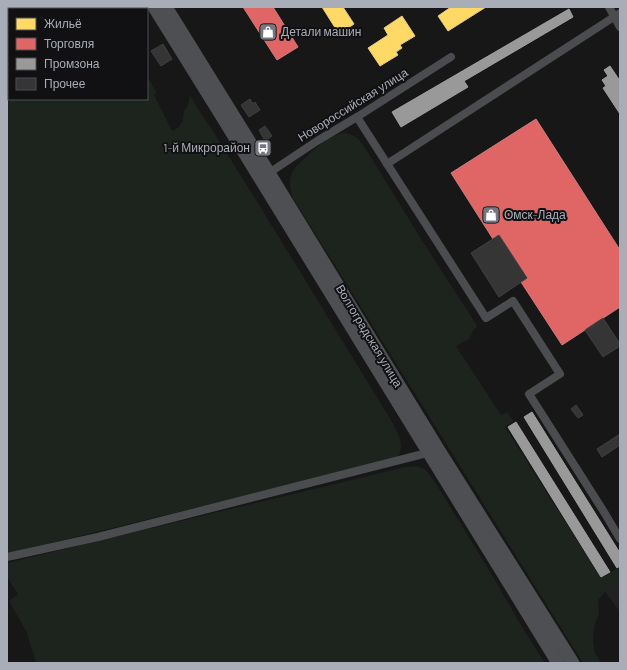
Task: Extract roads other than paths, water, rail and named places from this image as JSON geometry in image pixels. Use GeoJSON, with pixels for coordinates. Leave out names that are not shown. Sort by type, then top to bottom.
{"type":"FeatureCollection","features":[{"type":"Feature","properties":{"kind":"main road","name":"Волгоградская улица"},"geometry":{"type":"LineString","coordinates":[[154,7],[433,451],[573,663]]}},
{"type":"Feature","properties":{"kind":"main road","name":"Волгоградская улица"},"geometry":{"type":"LineString","coordinates":[[166,7],[269,173],[558,663]]}},
{"type":"Feature","properties":{"kind":"street"},"geometry":{"type":"LineString","coordinates":[[609,7],[617,15],[620,27]]}},
{"type":"Feature","properties":{"kind":"street"},"geometry":{"type":"LineString","coordinates":[[387,164],[617,15]]}},
{"type":"Feature","properties":{"kind":"street","name":"Новороссийская улица"},"geometry":{"type":"LineString","coordinates":[[269,173],[451,57]]}},
{"type":"Feature","properties":{"kind":"street"},"geometry":{"type":"LineString","coordinates":[[357,117],[486,318],[513,301],[560,374],[529,394],[620,539]]}},
{"type":"Feature","properties":{"kind":"street"},"geometry":{"type":"LineString","coordinates":[[7,557],[98,537],[433,451]]}},
{"type":"Feature","properties":{"kind":"place","name":"Детали машин"},"geometry":{"type":"Point","coordinates":[268,32]}},
{"type":"Feature","properties":{"kind":"place","name":"1-й Микрорайон"},"geometry":{"type":"Point","coordinates":[263,148]}},
{"type":"Feature","properties":{"kind":"place","name":"Омск-Лада"},"geometry":{"type":"Point","coordinates":[491,215]}}]}
